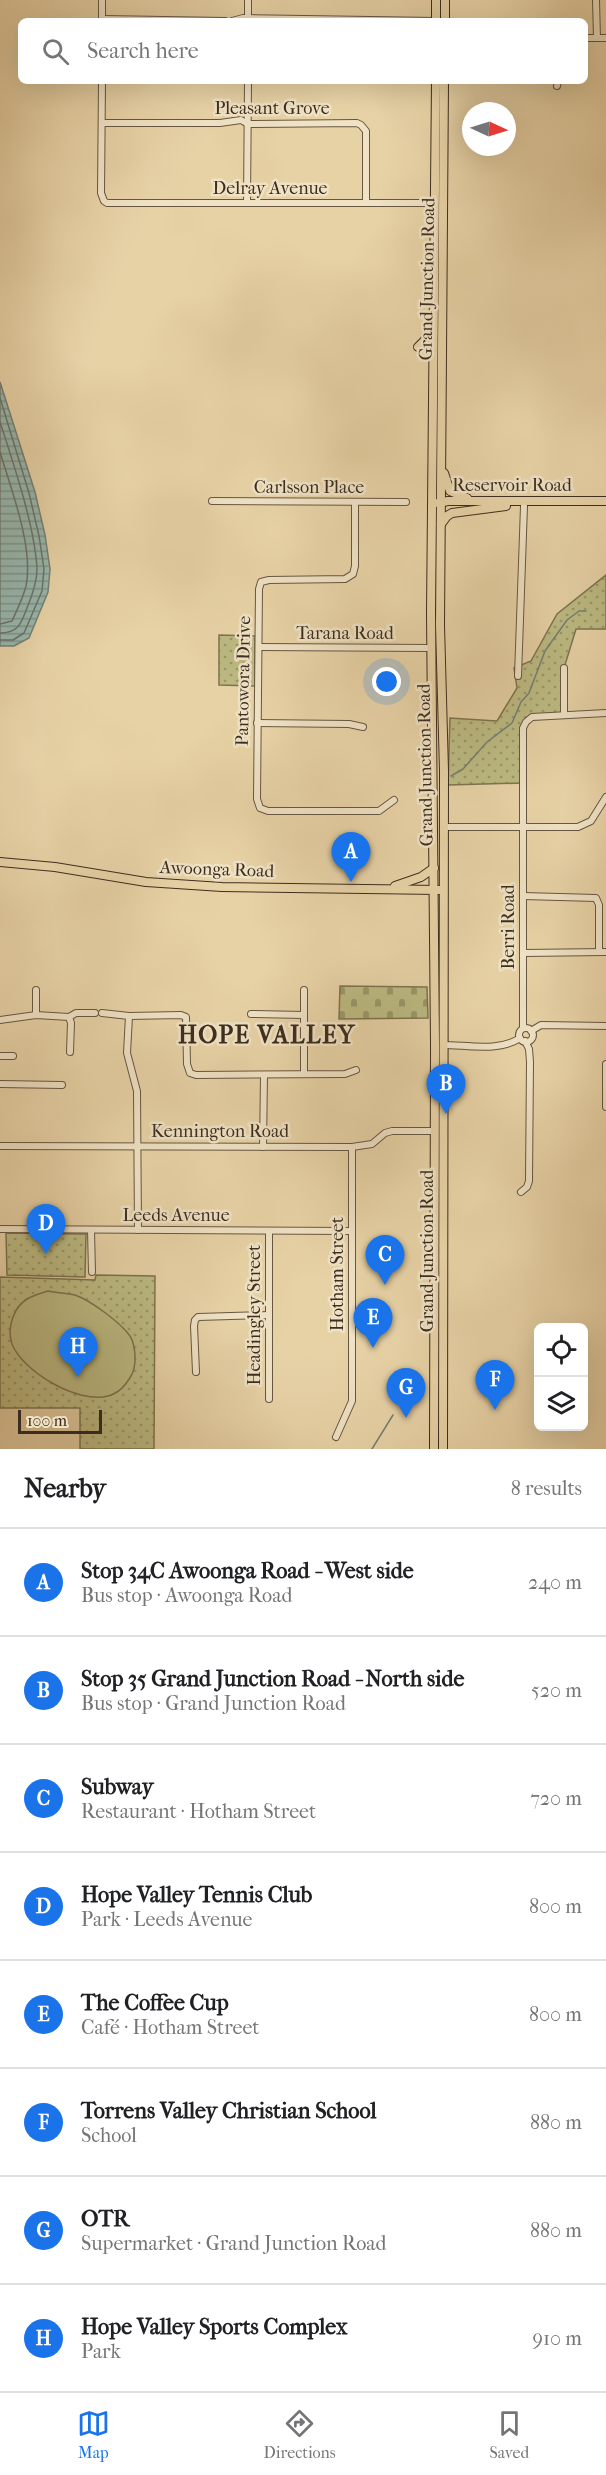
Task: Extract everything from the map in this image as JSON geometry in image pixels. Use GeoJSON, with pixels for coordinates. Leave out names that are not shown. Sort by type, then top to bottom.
{"type":"FeatureCollection","features":[{"type":"Feature","properties":{"kind":"main road"},"geometry":{"type":"LineString","coordinates":[[436,0],[436,18]]}},
{"type":"Feature","properties":{"kind":"main road"},"geometry":{"type":"LineString","coordinates":[[445,0],[445,18]]}},
{"type":"Feature","properties":{"kind":"main road","name":"Grand Junction Road"},"geometry":{"type":"LineString","coordinates":[[434,1449],[435,1312],[439,1235],[438,890],[443,827],[440,661],[441,524],[436,503],[441,458],[443,352],[440,203],[435,159],[436,84]]}},
{"type":"Feature","properties":{"kind":"main road","name":"Grand Junction Road"},"geometry":{"type":"LineString","coordinates":[[438,890],[434,868],[431,648],[436,503],[433,352],[444,84]]}},
{"type":"Feature","properties":{"kind":"main road"},"geometry":{"type":"LineString","coordinates":[[435,159],[439,130],[444,124]]}},
{"type":"Feature","properties":{"kind":"main road"},"geometry":{"type":"LineString","coordinates":[[418,347],[427,337],[434,307]]}},
{"type":"Feature","properties":{"kind":"main road"},"geometry":{"type":"LineString","coordinates":[[433,352],[443,352]]}},
{"type":"Feature","properties":{"kind":"main road"},"geometry":{"type":"LineString","coordinates":[[441,458],[450,491],[477,501]]}},
{"type":"Feature","properties":{"kind":"main road","name":"Reservoir Road"},"geometry":{"type":"LineString","coordinates":[[436,503],[477,501],[606,506]]}},
{"type":"Feature","properties":{"kind":"main road","name":"Reservoir Road"},"geometry":{"type":"LineString","coordinates":[[436,503],[448,506],[506,506],[524,503],[606,501]]}},
{"type":"Feature","properties":{"kind":"main road"},"geometry":{"type":"LineString","coordinates":[[441,524],[452,513],[506,506]]}},
{"type":"Feature","properties":{"kind":"main road"},"geometry":{"type":"LineString","coordinates":[[440,625],[436,641],[431,648],[440,661]]}},
{"type":"Feature","properties":{"kind":"main road","name":"Awoonga Road"},"geometry":{"type":"LineString","coordinates":[[0,862],[55,867],[146,882],[201,886],[438,890]]}},
{"type":"Feature","properties":{"kind":"main road"},"geometry":{"type":"LineString","coordinates":[[389,888],[421,877],[434,868]]}},
{"type":"Feature","properties":{"kind":"main road","name":"Grand Junction Road"},"geometry":{"type":"LineString","coordinates":[[439,1235],[444,1298],[443,1449]]}},
{"type":"Feature","properties":{"kind":"main road"},"geometry":{"type":"LineString","coordinates":[[435,1312],[444,1298]]}},
{"type":"Feature","properties":{"kind":"main road"},"geometry":{"type":"LineString","coordinates":[[435,1328],[444,1335]]}},
{"type":"Feature","properties":{"kind":"main road"},"geometry":{"type":"LineString","coordinates":[[435,1383],[440,1360],[444,1357]]}},
{"type":"Feature","properties":{"kind":"street"},"geometry":{"type":"LineString","coordinates":[[102,0],[102,18]]}},
{"type":"Feature","properties":{"kind":"street"},"geometry":{"type":"LineString","coordinates":[[248,0],[248,18]]}},
{"type":"Feature","properties":{"kind":"street"},"geometry":{"type":"LineString","coordinates":[[596,0],[597,38]]}},
{"type":"Feature","properties":{"kind":"street"},"geometry":{"type":"LineString","coordinates":[[588,38],[606,38]]}},
{"type":"Feature","properties":{"kind":"street"},"geometry":{"type":"LineString","coordinates":[[102,84],[102,123]]}},
{"type":"Feature","properties":{"kind":"street"},"geometry":{"type":"LineString","coordinates":[[247,203],[248,84]]}},
{"type":"Feature","properties":{"kind":"street","name":"Pleasant Grove"},"geometry":{"type":"LineString","coordinates":[[102,123],[220,123],[241,120],[248,124],[361,124],[366,131],[366,203]]}},
{"type":"Feature","properties":{"kind":"street","name":"Delray Avenue"},"geometry":{"type":"LineString","coordinates":[[102,123],[101,193],[104,201],[440,203]]}},
{"type":"Feature","properties":{"kind":"street","name":"Carlsson Place"},"geometry":{"type":"LineString","coordinates":[[212,501],[406,502]]}},
{"type":"Feature","properties":{"kind":"street","name":"Pantowora Drive"},"geometry":{"type":"LineString","coordinates":[[355,502],[353,574],[345,579],[261,582],[259,589],[257,799],[260,808],[268,811],[379,811],[394,800]]}},
{"type":"Feature","properties":{"kind":"street"},"geometry":{"type":"LineString","coordinates":[[518,676],[524,503]]}},
{"type":"Feature","properties":{"kind":"street","name":"Tarana Road"},"geometry":{"type":"LineString","coordinates":[[258,647],[431,648]]}},
{"type":"Feature","properties":{"kind":"street"},"geometry":{"type":"LineString","coordinates":[[564,668],[564,715]]}},
{"type":"Feature","properties":{"kind":"street","name":"Berri Road"},"geometry":{"type":"LineString","coordinates":[[523,1040],[519,1034],[523,1028],[523,729],[532,717],[606,713]]}},
{"type":"Feature","properties":{"kind":"street"},"geometry":{"type":"LineString","coordinates":[[258,723],[349,724],[363,727]]}},
{"type":"Feature","properties":{"kind":"street"},"geometry":{"type":"LineString","coordinates":[[443,827],[585,826],[591,821],[606,798]]}},
{"type":"Feature","properties":{"kind":"street"},"geometry":{"type":"LineString","coordinates":[[522,953],[603,952],[599,905],[596,898],[523,896]]}},
{"type":"Feature","properties":{"kind":"street"},"geometry":{"type":"LineString","coordinates":[[36,990],[36,1014]]}},
{"type":"Feature","properties":{"kind":"street"},"geometry":{"type":"LineString","coordinates":[[304,990],[304,1074]]}},
{"type":"Feature","properties":{"kind":"street"},"geometry":{"type":"LineString","coordinates":[[0,1020],[36,1014],[69,1017],[76,1013],[129,1016],[181,1015],[186,1017],[187,1065],[190,1074],[264,1076],[345,1074],[356,1070]]}},
{"type":"Feature","properties":{"kind":"street"},"geometry":{"type":"LineString","coordinates":[[251,1014],[304,1015]]}},
{"type":"Feature","properties":{"kind":"street"},"geometry":{"type":"LineString","coordinates":[[129,1016],[127,1053],[137,1091],[138,1230]]}},
{"type":"Feature","properties":{"kind":"street"},"geometry":{"type":"LineString","coordinates":[[69,1017],[71,1023],[70,1052]]}},
{"type":"Feature","properties":{"kind":"street"},"geometry":{"type":"LineString","coordinates":[[531,1031],[541,1025],[606,1026]]}},
{"type":"Feature","properties":{"kind":"street"},"geometry":{"type":"LineString","coordinates":[[523,1028],[531,1031]]}},
{"type":"Feature","properties":{"kind":"street"},"geometry":{"type":"LineString","coordinates":[[439,1045],[500,1045],[532,1037],[531,1031]]}},
{"type":"Feature","properties":{"kind":"street"},"geometry":{"type":"LineString","coordinates":[[520,1192],[527,1187],[529,1180],[530,1062],[529,1049],[523,1040]]}},
{"type":"Feature","properties":{"kind":"street"},"geometry":{"type":"LineString","coordinates":[[0,1056],[13,1056]]}},
{"type":"Feature","properties":{"kind":"street"},"geometry":{"type":"LineString","coordinates":[[606,1064],[606,1107]]}},
{"type":"Feature","properties":{"kind":"street"},"geometry":{"type":"LineString","coordinates":[[263,1146],[264,1076]]}},
{"type":"Feature","properties":{"kind":"street"},"geometry":{"type":"LineString","coordinates":[[0,1084],[62,1085]]}},
{"type":"Feature","properties":{"kind":"street","name":"Kennington Road"},"geometry":{"type":"LineString","coordinates":[[0,1146],[352,1147],[372,1144],[385,1133],[392,1131],[439,1131]]}},
{"type":"Feature","properties":{"kind":"street","name":"Hotham Street"},"geometry":{"type":"LineString","coordinates":[[336,1437],[352,1401],[352,1147]]}},
{"type":"Feature","properties":{"kind":"street","name":"Leeds Avenue"},"geometry":{"type":"LineString","coordinates":[[0,1229],[352,1231]]}},
{"type":"Feature","properties":{"kind":"street"},"geometry":{"type":"LineString","coordinates":[[91,1230],[92,1272]]}},
{"type":"Feature","properties":{"kind":"street","name":"Headingley Street"},"geometry":{"type":"LineString","coordinates":[[269,1231],[269,1399]]}},
{"type":"Feature","properties":{"kind":"street"},"geometry":{"type":"LineString","coordinates":[[196,1372],[194,1326],[198,1317],[269,1314]]}},
{"type":"Feature","properties":{"kind":"green space"},"geometry":{"type":"Polygon","coordinates":[[[606,575],[606,629],[576,629],[564,668],[564,715],[532,717],[526,722],[523,783],[448,785],[450,718],[497,721],[517,688],[514,668],[531,661],[557,614],[606,575]]]}},
{"type":"Feature","properties":{"kind":"green space"},"geometry":{"type":"Polygon","coordinates":[[[219,635],[255,636],[255,686],[219,685],[219,635]]]}},
{"type":"Feature","properties":{"kind":"green space"},"geometry":{"type":"Polygon","coordinates":[[[340,986],[427,987],[428,1018],[339,1019],[340,986]]]}},
{"type":"Feature","properties":{"kind":"green space"},"geometry":{"type":"Polygon","coordinates":[[[6,1233],[86,1234],[85,1277],[7,1275],[6,1233]]]}},
{"type":"Feature","properties":{"kind":"green space"},"geometry":{"type":"Polygon","coordinates":[[[96,1275],[155,1276],[154,1449],[80,1449],[80,1408],[0,1408],[0,1277],[95,1280],[96,1275]]]}},
{"type":"Feature","properties":{"kind":"green space"},"geometry":{"type":"Polygon","coordinates":[[[48,1291],[75,1295],[89,1302],[113,1319],[130,1336],[135,1350],[133,1372],[119,1391],[112,1395],[96,1397],[67,1390],[39,1375],[18,1355],[10,1334],[11,1323],[16,1311],[26,1300],[48,1291]]]}},
{"type":"Feature","properties":{"kind":"water"},"geometry":{"type":"Polygon","coordinates":[[[0,382],[35,492],[50,569],[48,592],[29,638],[14,646],[0,646],[0,382]]]}},
{"type":"Feature","properties":{"kind":"waterway"},"geometry":{"type":"LineString","coordinates":[[451,776],[463,769],[487,742],[512,723],[521,702],[529,693],[545,651],[567,620],[579,611],[586,611]]}},
{"type":"Feature","properties":{"kind":"waterway"},"geometry":{"type":"LineString","coordinates":[[372,1449],[393,1415]]}},
{"type":"Feature","properties":{"kind":"place","name":"Stop 34C Awoonga Road - West side"},"geometry":{"type":"Point","coordinates":[351,882]}},
{"type":"Feature","properties":{"kind":"place","name":"Stop 35 Grand Junction Road - North side"},"geometry":{"type":"Point","coordinates":[446,1114]}},
{"type":"Feature","properties":{"kind":"place","name":"Hope Valley Tennis Club"},"geometry":{"type":"Point","coordinates":[46,1254]}},
{"type":"Feature","properties":{"kind":"place","name":"Subway"},"geometry":{"type":"Point","coordinates":[385,1285]}},
{"type":"Feature","properties":{"kind":"place","name":"The Coffee Cup"},"geometry":{"type":"Point","coordinates":[373,1348]}},
{"type":"Feature","properties":{"kind":"place","name":"Hope Valley Sports Complex"},"geometry":{"type":"Point","coordinates":[78,1377]}},
{"type":"Feature","properties":{"kind":"place","name":"Torrens Valley Christian School"},"geometry":{"type":"Point","coordinates":[495,1410]}},
{"type":"Feature","properties":{"kind":"place","name":"OTR"},"geometry":{"type":"Point","coordinates":[406,1418]}},
{"type":"Feature","properties":{"kind":"district","name":"HOPE VALLEY"},"geometry":{"type":"Point","coordinates":[267,1035]}}]}
